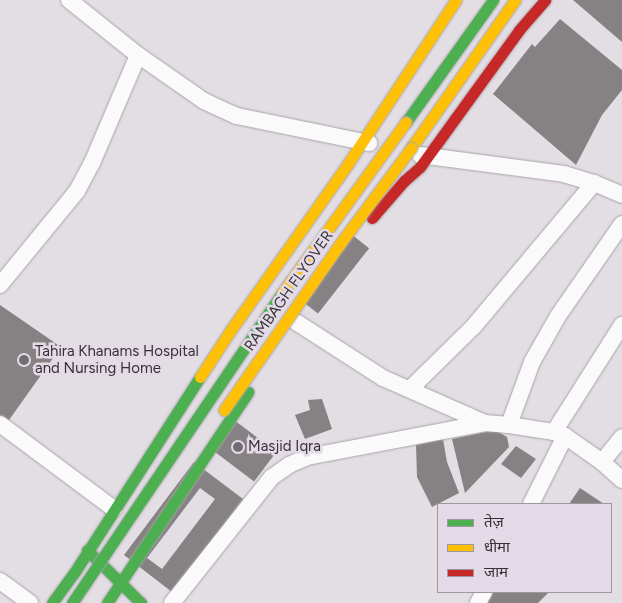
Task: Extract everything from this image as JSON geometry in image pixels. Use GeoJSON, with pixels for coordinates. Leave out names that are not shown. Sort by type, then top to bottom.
{"type":"FeatureCollection","features":[{"type":"Feature","properties":{"kind":"main road"},"geometry":{"type":"LineString","coordinates":[[52,603],[74,573],[87,550],[230,331],[363,142],[456,0]]}},
{"type":"Feature","properties":{"kind":"main road","name":"RAMBAGH FLYOVER"},"geometry":{"type":"LineString","coordinates":[[72,603],[271,308],[493,0]]}},
{"type":"Feature","properties":{"kind":"main road","name":"RAMBAGH FLYOVER"},"geometry":{"type":"LineString","coordinates":[[154,512],[339,245],[464,75],[515,0]]}},
{"type":"Feature","properties":{"kind":"main road"},"geometry":{"type":"LineString","coordinates":[[105,596],[121,583],[296,322],[364,227],[428,157],[519,30],[545,0]]}},
{"type":"Feature","properties":{"kind":"main road"},"geometry":{"type":"LineString","coordinates":[[87,550],[141,603]]}},
{"type":"Feature","properties":{"kind":"main road"},"geometry":{"type":"LineString","coordinates":[[105,596],[120,560]]}},
{"type":"Feature","properties":{"kind":"main road"},"geometry":{"type":"LineString","coordinates":[[74,573],[105,596]]}},
{"type":"Feature","properties":{"kind":"street"},"geometry":{"type":"LineString","coordinates":[[69,0],[138,55],[204,100],[237,116],[428,157],[564,174],[594,183],[622,196]]}},
{"type":"Feature","properties":{"kind":"street"},"geometry":{"type":"LineString","coordinates":[[0,285],[81,184],[138,55]]}},
{"type":"Feature","properties":{"kind":"street"},"geometry":{"type":"LineString","coordinates":[[410,389],[474,326],[594,183]]}},
{"type":"Feature","properties":{"kind":"street"},"geometry":{"type":"LineString","coordinates":[[509,425],[532,362],[553,324],[622,224]]}},
{"type":"Feature","properties":{"kind":"street"},"geometry":{"type":"LineString","coordinates":[[296,322],[376,374],[485,423]]}},
{"type":"Feature","properties":{"kind":"street"},"geometry":{"type":"LineString","coordinates":[[531,503],[560,434],[622,325]]}},
{"type":"Feature","properties":{"kind":"street"},"geometry":{"type":"LineString","coordinates":[[172,603],[272,477],[289,464],[307,457],[485,423],[509,425],[560,434],[602,462],[622,480]]}},
{"type":"Feature","properties":{"kind":"street"},"geometry":{"type":"LineString","coordinates":[[0,424],[114,509]]}},
{"type":"Feature","properties":{"kind":"street"},"geometry":{"type":"LineString","coordinates":[[602,462],[622,437]]}},
{"type":"Feature","properties":{"kind":"street"},"geometry":{"type":"LineString","coordinates":[[0,581],[30,603]]}},
{"type":"Feature","properties":{"kind":"building"},"geometry":{"type":"Polygon","coordinates":[[[573,0],[622,0],[622,42],[573,0]]]}},
{"type":"Feature","properties":{"kind":"building"},"geometry":{"type":"Polygon","coordinates":[[[560,19],[622,70],[622,90],[602,115],[576,165],[493,94],[532,44],[535,47],[560,19]]]}},
{"type":"Feature","properties":{"kind":"building"},"geometry":{"type":"Polygon","coordinates":[[[351,234],[369,248],[318,314],[300,299],[351,234]]]}},
{"type":"Feature","properties":{"kind":"building"},"geometry":{"type":"Polygon","coordinates":[[[0,305],[61,347],[4,427],[0,425],[0,305]]]}},
{"type":"Feature","properties":{"kind":"building"},"geometry":{"type":"Polygon","coordinates":[[[322,399],[332,429],[305,439],[295,415],[310,410],[308,400],[322,399]]]}},
{"type":"Feature","properties":{"kind":"building"},"geometry":{"type":"Polygon","coordinates":[[[234,420],[276,452],[254,481],[212,450],[234,420]]]}},
{"type":"Feature","properties":{"kind":"building"},"geometry":{"type":"Polygon","coordinates":[[[495,430],[507,437],[509,447],[465,493],[452,439],[495,430]]]}},
{"type":"Feature","properties":{"kind":"building"},"geometry":{"type":"Polygon","coordinates":[[[443,439],[447,462],[459,493],[432,507],[417,477],[416,445],[443,439]]]}},
{"type":"Feature","properties":{"kind":"building"},"geometry":{"type":"Polygon","coordinates":[[[516,446],[536,459],[521,478],[501,464],[516,446]]]}},
{"type":"Feature","properties":{"kind":"building"},"geometry":{"type":"Polygon","coordinates":[[[194,462],[243,499],[172,592],[124,555],[194,462]],[[200,488],[147,558],[162,569],[215,499],[200,488]]]}},
{"type":"Feature","properties":{"kind":"building"},"geometry":{"type":"Polygon","coordinates":[[[580,488],[602,503],[570,503],[580,488]]]}},
{"type":"Feature","properties":{"kind":"building"},"geometry":{"type":"Polygon","coordinates":[[[492,593],[548,593],[538,603],[485,603],[492,593]]]}},
{"type":"Feature","properties":{"kind":"traffic: fast"},"geometry":{"type":"LineString","coordinates":[[406,122],[493,0]]}},
{"type":"Feature","properties":{"kind":"traffic: fast"},"geometry":{"type":"LineString","coordinates":[[72,603],[282,293]]}},
{"type":"Feature","properties":{"kind":"traffic: fast"},"geometry":{"type":"LineString","coordinates":[[52,603],[74,573],[200,377]]}},
{"type":"Feature","properties":{"kind":"traffic: fast"},"geometry":{"type":"LineString","coordinates":[[107,603],[248,392]]}},
{"type":"Feature","properties":{"kind":"traffic: fast"},"geometry":{"type":"LineString","coordinates":[[87,550],[141,603]]}},
{"type":"Feature","properties":{"kind":"traffic: slow"},"geometry":{"type":"LineString","coordinates":[[200,377],[230,331],[347,165],[456,0]]}},
{"type":"Feature","properties":{"kind":"traffic: slow"},"geometry":{"type":"LineString","coordinates":[[411,148],[515,0]]}},
{"type":"Feature","properties":{"kind":"traffic: slow"},"geometry":{"type":"LineString","coordinates":[[282,293],[406,122]]}},
{"type":"Feature","properties":{"kind":"traffic: slow"},"geometry":{"type":"LineString","coordinates":[[224,410],[339,245],[411,148]]}},
{"type":"Feature","properties":{"kind":"traffic: jam"},"geometry":{"type":"LineString","coordinates":[[372,218],[404,181],[420,167],[519,30],[545,0]]}},
{"type":"Feature","properties":{"kind":"place","name":"Tahira Khanams Hospital and Nursing Home"},"geometry":{"type":"Point","coordinates":[24,360]}},
{"type":"Feature","properties":{"kind":"place","name":"Masjid Iqra"},"geometry":{"type":"Point","coordinates":[238,447]}}]}
